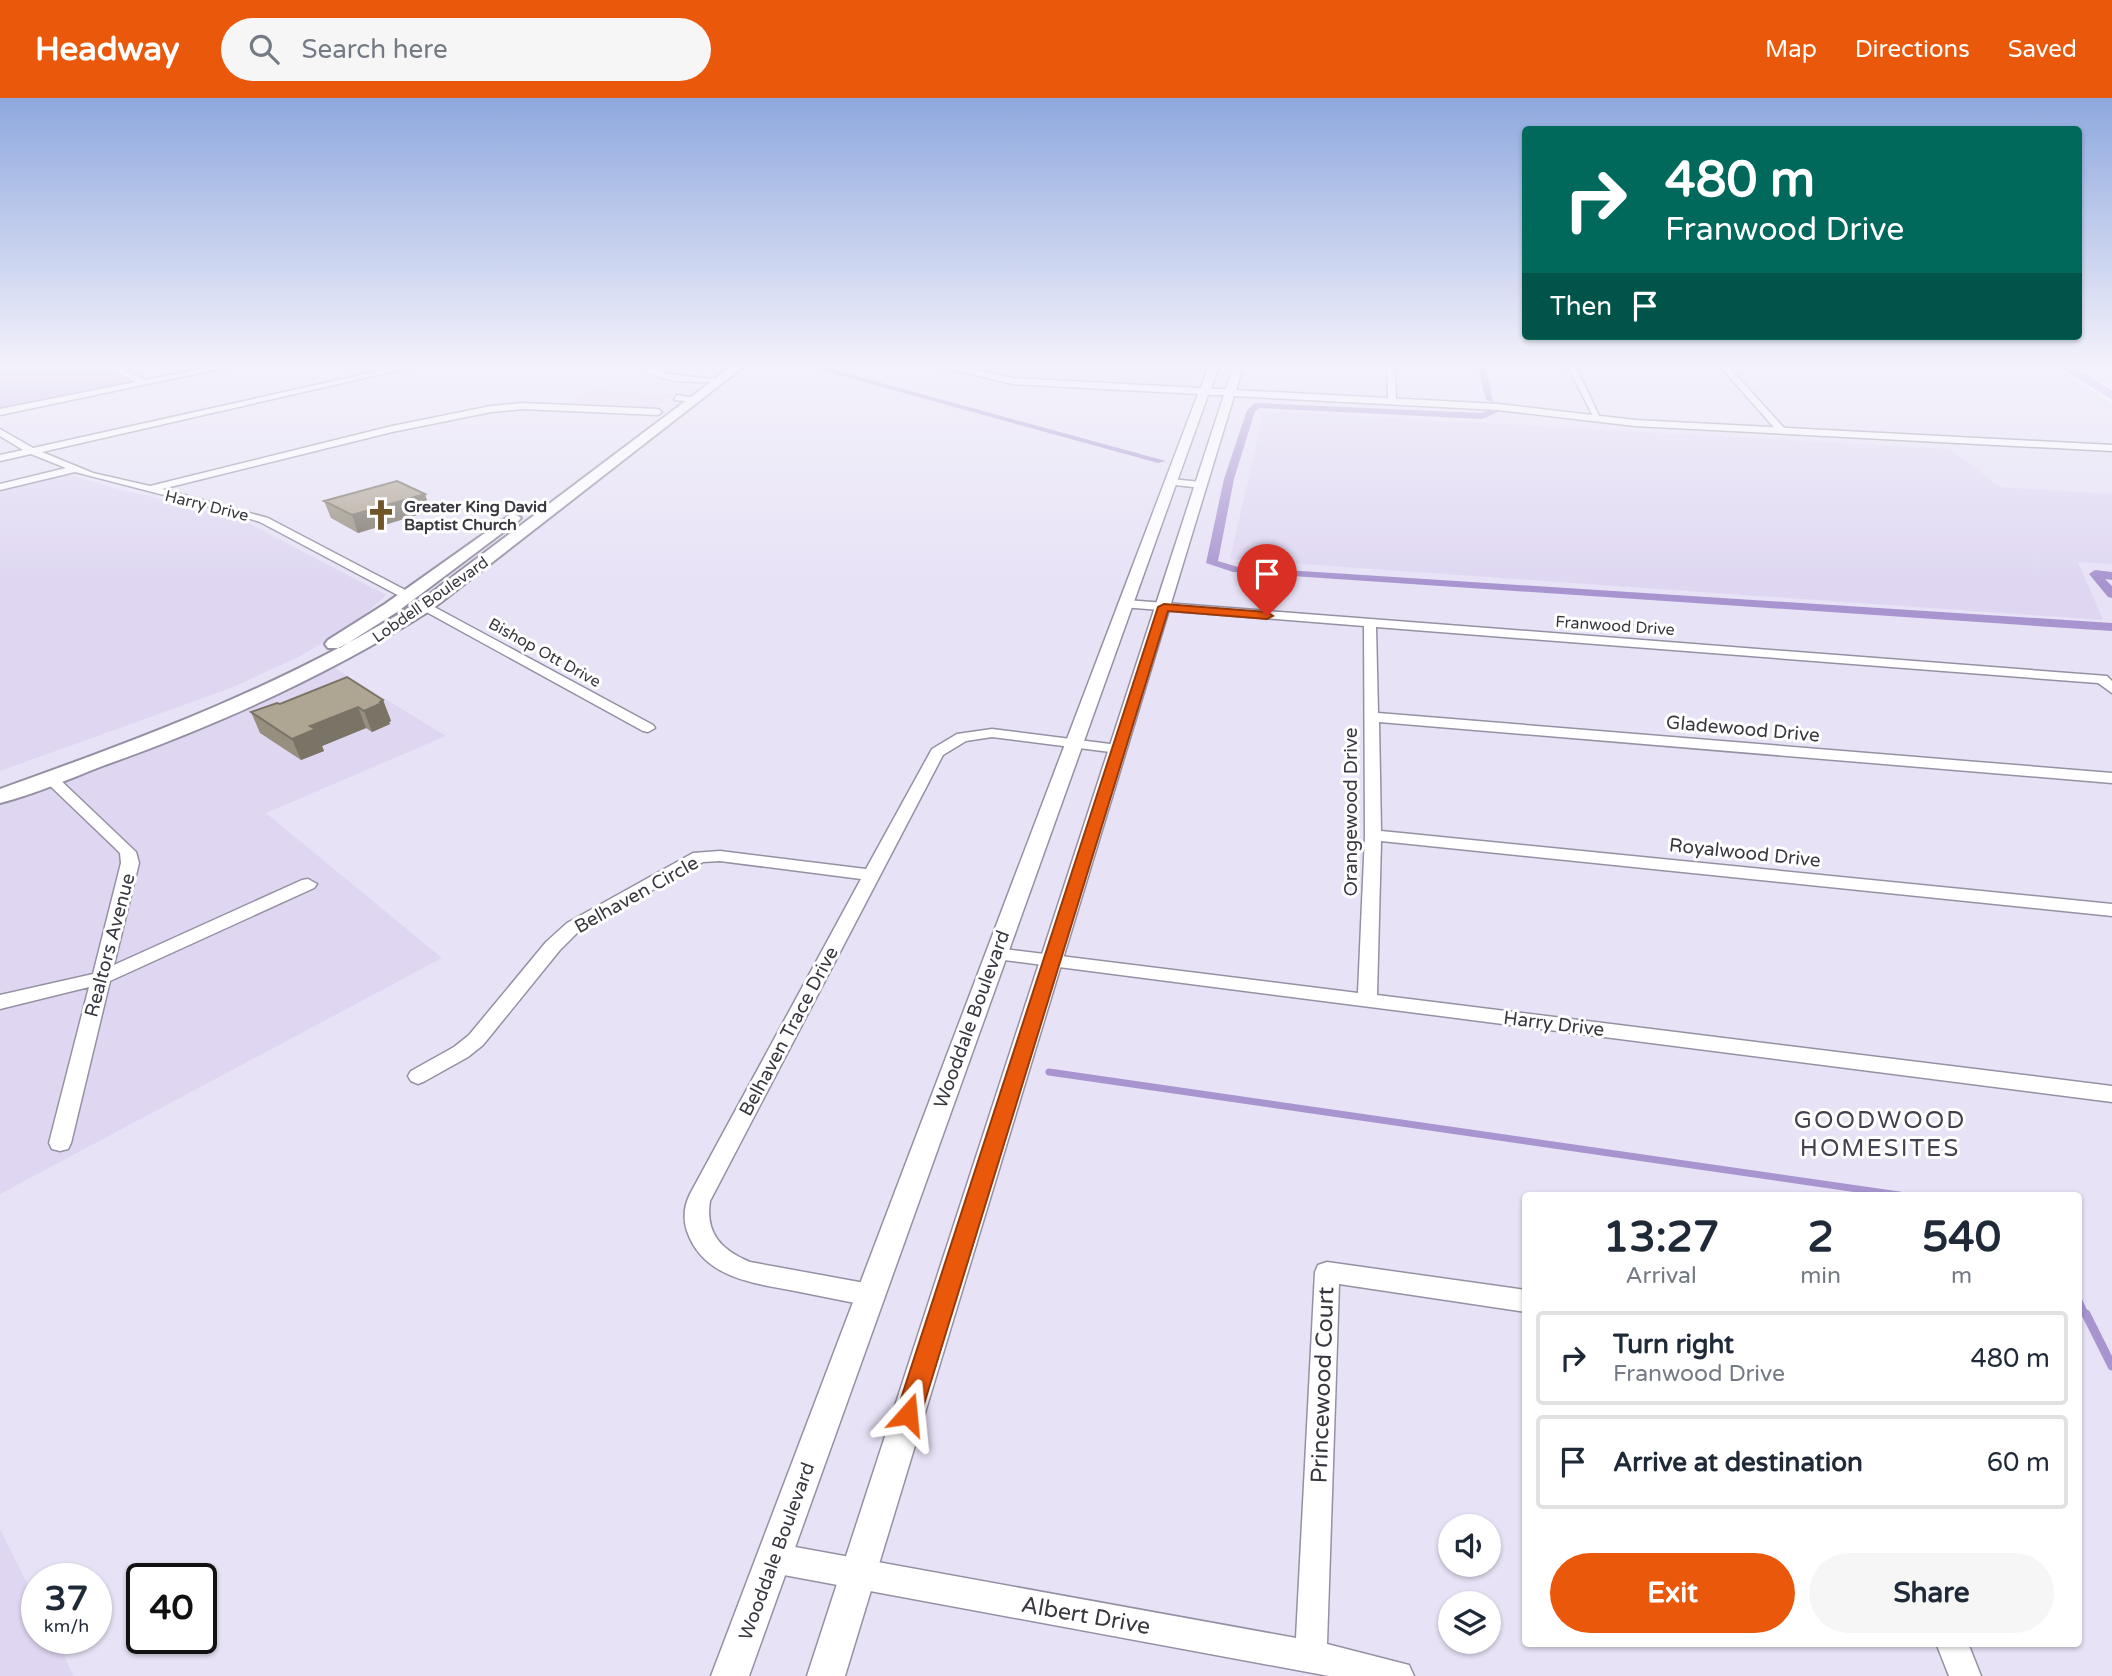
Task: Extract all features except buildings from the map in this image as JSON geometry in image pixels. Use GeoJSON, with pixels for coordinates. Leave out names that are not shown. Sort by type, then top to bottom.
{"type":"FeatureCollection","features":[{"type":"Feature","properties":{"kind":"main road","name":"Lobdell Boulevard"},"geometry":{"type":"LineString","coordinates":[[0,780],[44,772],[246,704],[323,668],[379,637],[425,606],[628,437]]}},
{"type":"Feature","properties":{"kind":"main road","name":"Lobdell Boulevard"},"geometry":{"type":"LineString","coordinates":[[0,796],[44,772],[258,684],[346,637],[537,501],[560,493],[641,437]]}},
{"type":"Feature","properties":{"kind":"main road"},"geometry":{"type":"LineString","coordinates":[[407,596],[425,606]]}},
{"type":"Feature","properties":{"kind":"main road"},"geometry":{"type":"LineString","coordinates":[[0,788],[44,772]]}},
{"type":"Feature","properties":{"kind":"street","name":"Harry Drive"},"geometry":{"type":"LineString","coordinates":[[8,437],[32,451],[76,469],[253,516],[407,596]]}},
{"type":"Feature","properties":{"kind":"street"},"geometry":{"type":"LineString","coordinates":[[0,458],[96,437]]}},
{"type":"Feature","properties":{"kind":"street"},"geometry":{"type":"LineString","coordinates":[[148,490],[361,437]]}},
{"type":"Feature","properties":{"kind":"street","name":"Wooddale Boulevard"},"geometry":{"type":"LineString","coordinates":[[730,1676],[1188,437]]}},
{"type":"Feature","properties":{"kind":"street"},"geometry":{"type":"LineString","coordinates":[[826,1676],[1216,437]]}},
{"type":"Feature","properties":{"kind":"street"},"geometry":{"type":"LineString","coordinates":[[1891,437],[2112,448]]}},
{"type":"Feature","properties":{"kind":"street"},"geometry":{"type":"LineString","coordinates":[[0,487],[76,469]]}},
{"type":"Feature","properties":{"kind":"street"},"geometry":{"type":"LineString","coordinates":[[1171,482],[1201,485]]}},
{"type":"Feature","properties":{"kind":"street","name":"Franwood Drive"},"geometry":{"type":"LineString","coordinates":[[1126,604],[2107,684]]}},
{"type":"Feature","properties":{"kind":"street","name":"Bishop Ott Drive"},"geometry":{"type":"LineString","coordinates":[[425,606],[648,728]]}},
{"type":"Feature","properties":{"kind":"street","name":"Orangewood Drive"},"geometry":{"type":"LineString","coordinates":[[1367,999],[1373,835],[1370,624]]}},
{"type":"Feature","properties":{"kind":"street","name":"Gladewood Drive"},"geometry":{"type":"LineString","coordinates":[[1371,717],[2112,778]]}},
{"type":"Feature","properties":{"kind":"street","name":"Belhaven Trace Drive"},"geometry":{"type":"LineString","coordinates":[[870,1295],[748,1272],[731,1266],[702,1241],[698,1231],[696,1210],[704,1190],[933,758],[942,747],[975,734],[1120,744]]}},
{"type":"Feature","properties":{"kind":"street","name":"Realtors Avenue"},"geometry":{"type":"LineString","coordinates":[[44,772],[128,852],[130,863],[60,1143]]}},
{"type":"Feature","properties":{"kind":"street","name":"Royalwood Drive"},"geometry":{"type":"LineString","coordinates":[[1373,835],[2112,910]]}},
{"type":"Feature","properties":{"kind":"street","name":"Belhaven Circle"},"geometry":{"type":"LineString","coordinates":[[418,1076],[461,1052],[475,1040],[553,946],[573,927],[699,857],[720,856],[871,875]]}},
{"type":"Feature","properties":{"kind":"street"},"geometry":{"type":"LineString","coordinates":[[0,1002],[101,978],[307,884]]}},
{"type":"Feature","properties":{"kind":"street","name":"Harry Drive"},"geometry":{"type":"LineString","coordinates":[[995,954],[2112,1094]]}},
{"type":"Feature","properties":{"kind":"street","name":"Princewood Court"},"geometry":{"type":"LineString","coordinates":[[1311,1656],[1327,1272],[1522,1300]]}},
{"type":"Feature","properties":{"kind":"street","name":"Albert Drive"},"geometry":{"type":"LineString","coordinates":[[774,1558],[1311,1656],[1398,1676]]}},
{"type":"Feature","properties":{"kind":"street"},"geometry":{"type":"LineString","coordinates":[[1954,1647],[1965,1676]]}},
{"type":"Feature","properties":{"kind":"shaded area"},"geometry":{"type":"Polygon","coordinates":[[[1258,437],[1727,437],[1950,449],[2000,487],[2112,494],[2112,564],[2078,562],[2103,620],[1230,559],[1258,437]]]}},
{"type":"Feature","properties":{"kind":"shaded area"},"geometry":{"type":"Polygon","coordinates":[[[59,475],[71,475],[237,517],[386,595],[353,625],[302,655],[231,688],[0,771],[0,488],[59,475]]]}},
{"type":"Feature","properties":{"kind":"shaded area"},"geometry":{"type":"Polygon","coordinates":[[[333,667],[446,736],[266,813],[442,958],[0,1194],[0,800],[209,724],[333,667]]]}},
{"type":"Feature","properties":{"kind":"shaded area"},"geometry":{"type":"Polygon","coordinates":[[[0,1529],[21,1571],[21,1654],[63,1654],[74,1676],[0,1676],[0,1529]]]}},
{"type":"Feature","properties":{"kind":"waterway"},"geometry":{"type":"LineString","coordinates":[[1071,437],[1161,461]]}},
{"type":"Feature","properties":{"kind":"waterway"},"geometry":{"type":"LineString","coordinates":[[1243,437],[1229,479],[1212,563],[1237,570],[2112,627]]}},
{"type":"Feature","properties":{"kind":"waterway"},"geometry":{"type":"LineString","coordinates":[[2112,576],[2095,574],[2112,594]]}},
{"type":"Feature","properties":{"kind":"waterway"},"geometry":{"type":"LineString","coordinates":[[1049,1072],[1878,1192]]}},
{"type":"Feature","properties":{"kind":"waterway"},"geometry":{"type":"LineString","coordinates":[[2082,1307],[2086,1316]]}},
{"type":"Feature","properties":{"kind":"waterway"},"geometry":{"type":"LineString","coordinates":[[2086,1314],[2112,1366]]}},
{"type":"Feature","properties":{"kind":"place","name":"Greater King David Baptist Church"},"geometry":{"type":"Point","coordinates":[381,515]}},
{"type":"Feature","properties":{"kind":"district","name":"GOODWOOD HOMESITES"},"geometry":{"type":"Point","coordinates":[1880,1134]}},
{"type":"Feature","properties":{"kind":"route"},"geometry":{"type":"LineString","coordinates":[[908,1414],[1164,607],[1267,616]]}}]}
